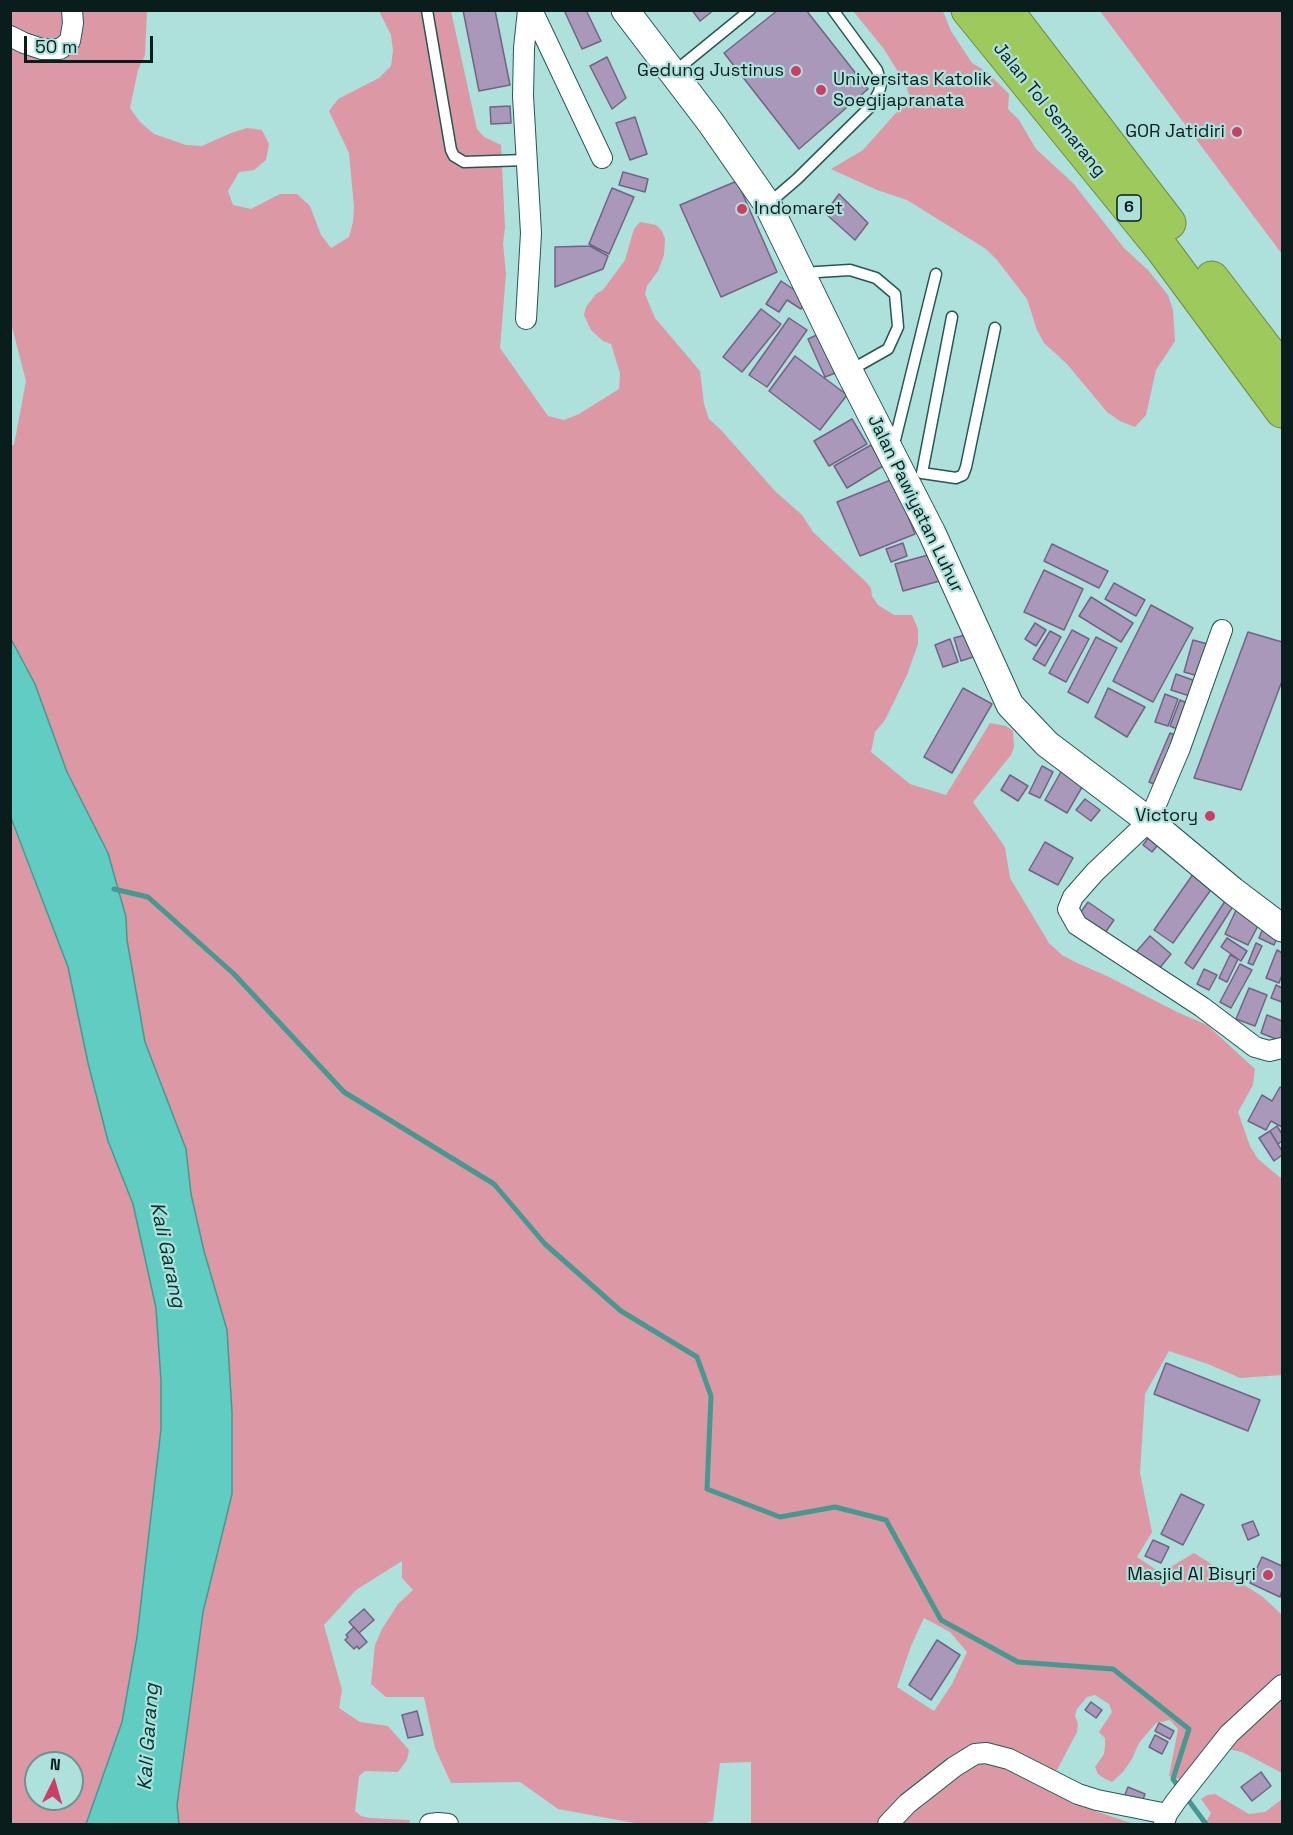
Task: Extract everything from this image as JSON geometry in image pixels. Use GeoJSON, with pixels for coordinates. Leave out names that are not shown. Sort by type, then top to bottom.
{"type":"FeatureCollection","features":[{"type":"Feature","properties":{"kind":"highway","name":"Jalan Tol Semarang"},"geometry":{"type":"LineString","coordinates":[[968,10],[1163,250],[1282,411]]}},
{"type":"Feature","properties":{"kind":"highway","name":"Jalan Tol Semarang"},"geometry":{"type":"LineString","coordinates":[[1006,10],[1282,370]]}},
{"type":"Feature","properties":{"kind":"main road","name":"Jalan Pawiyatan Luhur"},"geometry":{"type":"LineString","coordinates":[[625,10],[674,72],[768,205],[892,454],[914,478],[932,533],[1010,705],[1047,744],[1149,821],[1233,891],[1282,928]]}},
{"type":"Feature","properties":{"kind":"street"},"geometry":{"type":"LineString","coordinates":[[10,36],[24,44],[42,49],[60,49],[70,41],[73,23],[72,10]]}},
{"type":"Feature","properties":{"kind":"street"},"geometry":{"type":"LineString","coordinates":[[526,319],[531,233],[523,86],[524,48],[530,10]]}},
{"type":"Feature","properties":{"kind":"street"},"geometry":{"type":"LineString","coordinates":[[530,10],[602,158]]}},
{"type":"Feature","properties":{"kind":"street"},"geometry":{"type":"LineString","coordinates":[[1222,630],[1180,748],[1149,821],[1095,872],[1072,897],[1068,909],[1077,925],[1202,1007],[1255,1047],[1269,1051],[1282,1047]]}},
{"type":"Feature","properties":{"kind":"street"},"geometry":{"type":"LineString","coordinates":[[888,1824],[908,1803],[954,1767],[975,1754],[986,1753],[1009,1759],[1078,1794],[1097,1800],[1169,1813],[1229,1734],[1282,1685]]}},
{"type":"Feature","properties":{"kind":"street"},"geometry":{"type":"LineString","coordinates":[[430,1824],[448,1824]]}},
{"type":"Feature","properties":{"kind":"lane"},"geometry":{"type":"LineString","coordinates":[[426,10],[451,150],[454,156],[464,162],[526,160]]}},
{"type":"Feature","properties":{"kind":"lane"},"geometry":{"type":"LineString","coordinates":[[674,72],[750,10]]}},
{"type":"Feature","properties":{"kind":"lane"},"geometry":{"type":"LineString","coordinates":[[768,205],[871,106],[879,92],[881,84],[877,69],[833,10]]}},
{"type":"Feature","properties":{"kind":"lane"},"geometry":{"type":"LineString","coordinates":[[801,273],[850,270],[876,278],[895,294],[898,327],[888,349],[849,371]]}},
{"type":"Feature","properties":{"kind":"lane"},"geometry":{"type":"LineString","coordinates":[[892,454],[936,274]]}},
{"type":"Feature","properties":{"kind":"lane"},"geometry":{"type":"LineString","coordinates":[[952,317],[914,478],[956,478],[963,475],[995,328]]}},
{"type":"Feature","properties":{"kind":"shaded area"},"geometry":{"type":"Polygon","coordinates":[[[10,11],[147,11],[145,55],[138,70],[130,108],[140,122],[154,134],[186,145],[202,146],[247,128],[262,130],[269,144],[266,160],[254,170],[239,172],[228,191],[233,205],[251,209],[280,194],[297,194],[310,206],[321,235],[331,248],[349,237],[354,207],[349,153],[329,111],[338,99],[379,78],[391,66],[393,51],[391,35],[379,11],[451,11],[477,129],[484,137],[501,145],[506,274],[500,348],[548,416],[564,420],[579,414],[619,389],[620,373],[611,344],[603,341],[591,330],[584,315],[586,307],[596,294],[603,290],[625,260],[634,229],[640,222],[656,225],[662,231],[665,239],[664,255],[645,294],[655,318],[700,371],[704,404],[709,419],[775,491],[802,515],[813,532],[866,582],[878,605],[894,615],[912,615],[918,629],[918,644],[907,675],[885,720],[875,732],[871,752],[910,784],[946,795],[990,723],[1006,726],[1013,731],[1014,747],[1011,755],[973,802],[1005,847],[1010,878],[1049,943],[1062,955],[1077,963],[1207,1025],[1255,1069],[1253,1085],[1238,1112],[1250,1146],[1258,1159],[1282,1179],[1282,1375],[1240,1378],[1169,1351],[1145,1394],[1140,1473],[1152,1532],[1137,1557],[1161,1573],[1194,1553],[1263,1597],[1282,1615],[1282,1773],[1242,1752],[1208,1745],[1185,1781],[1169,1776],[1178,1729],[1170,1720],[1156,1723],[1139,1743],[1123,1772],[1112,1782],[1098,1774],[1095,1767],[1104,1754],[1105,1746],[1105,1738],[1099,1732],[1112,1712],[1109,1704],[1095,1695],[1087,1697],[1077,1709],[1075,1716],[1078,1724],[1077,1732],[1057,1770],[1049,1771],[1048,1790],[1074,1804],[1134,1824],[751,1824],[751,1762],[720,1763],[713,1821],[702,1824],[640,1824],[558,1809],[520,1782],[451,1783],[435,1748],[424,1697],[386,1697],[371,1684],[375,1645],[382,1629],[398,1604],[413,1590],[402,1578],[402,1561],[356,1590],[324,1625],[342,1690],[339,1708],[360,1722],[388,1726],[409,1750],[407,1760],[398,1772],[365,1771],[359,1776],[355,1811],[369,1818],[410,1820],[409,1824],[179,1824],[177,1805],[203,1612],[232,1493],[227,1330],[204,1251],[191,1194],[186,1149],[145,1042],[127,940],[126,917],[108,853],[67,772],[35,684],[11,639],[11,445],[14,445],[26,381],[10,319],[10,11]],[[924,1618],[911,1646],[897,1687],[934,1711],[952,1684],[967,1652],[950,1632],[924,1618]]]}},
{"type":"Feature","properties":{"kind":"shaded area"},"geometry":{"type":"Polygon","coordinates":[[[853,11],[943,11],[951,31],[972,63],[987,72],[1009,94],[1008,109],[1019,120],[1036,149],[1073,183],[1124,248],[1148,270],[1168,295],[1173,310],[1175,341],[1156,370],[1146,415],[1135,427],[1107,412],[1067,364],[1044,343],[1037,330],[1027,299],[986,249],[907,200],[877,190],[831,169],[863,150],[910,97],[905,83],[884,49],[853,11]]]}},
{"type":"Feature","properties":{"kind":"shaded area","name":"GOR Jatidiri"},"geometry":{"type":"Polygon","coordinates":[[[1100,11],[1282,11],[1282,254],[1100,11]]]}},
{"type":"Feature","properties":{"kind":"shaded area"},"geometry":{"type":"Polygon","coordinates":[[[10,818],[68,967],[88,1063],[108,1141],[133,1204],[156,1308],[161,1381],[161,1429],[137,1637],[122,1722],[86,1824],[11,1824],[10,818]]]}},
{"type":"Feature","properties":{"kind":"shaded area"},"geometry":{"type":"Polygon","coordinates":[[[1215,1794],[1249,1814],[1265,1812],[1282,1799],[1282,1824],[1205,1824],[1211,1813],[1201,1799],[1215,1794]]]}},
{"type":"Feature","properties":{"kind":"water","name":"Kali Garang"},"geometry":{"type":"Polygon","coordinates":[[[11,639],[35,684],[67,772],[108,853],[126,917],[127,940],[145,1042],[186,1149],[191,1194],[204,1251],[227,1330],[232,1412],[232,1494],[203,1612],[177,1805],[179,1824],[86,1824],[122,1722],[137,1637],[161,1429],[161,1381],[156,1308],[133,1204],[108,1141],[88,1063],[68,967],[11,818],[11,639]]]}},
{"type":"Feature","properties":{"kind":"building"},"geometry":{"type":"Polygon","coordinates":[[[463,10],[495,10],[510,85],[479,91],[463,10]]]}},
{"type":"Feature","properties":{"kind":"building"},"geometry":{"type":"Polygon","coordinates":[[[564,10],[586,10],[601,41],[582,49],[564,10]]]}},
{"type":"Feature","properties":{"kind":"building"},"geometry":{"type":"Polygon","coordinates":[[[692,10],[714,10],[700,21],[692,10]]]}},
{"type":"Feature","properties":{"kind":"building","name":"Gedung Justinus"},"geometry":{"type":"Polygon","coordinates":[[[778,10],[806,10],[868,89],[799,149],[724,53],[778,10]]]}},
{"type":"Feature","properties":{"kind":"building"},"geometry":{"type":"Polygon","coordinates":[[[607,57],[626,98],[612,109],[590,66],[607,57]]]}},
{"type":"Feature","properties":{"kind":"building"},"geometry":{"type":"Polygon","coordinates":[[[510,106],[511,123],[491,124],[490,107],[510,106]]]}},
{"type":"Feature","properties":{"kind":"building"},"geometry":{"type":"Polygon","coordinates":[[[635,117],[647,154],[630,160],[616,123],[635,117]]]}},
{"type":"Feature","properties":{"kind":"building"},"geometry":{"type":"Polygon","coordinates":[[[623,172],[648,179],[645,192],[619,185],[623,172]]]}},
{"type":"Feature","properties":{"kind":"building"},"geometry":{"type":"Polygon","coordinates":[[[737,181],[777,272],[721,297],[680,205],[737,181]]]}},
{"type":"Feature","properties":{"kind":"building"},"geometry":{"type":"Polygon","coordinates":[[[612,188],[634,197],[609,254],[589,244],[612,188]]]}},
{"type":"Feature","properties":{"kind":"building"},"geometry":{"type":"Polygon","coordinates":[[[839,194],[868,223],[855,240],[825,213],[839,194]]]}},
{"type":"Feature","properties":{"kind":"building"},"geometry":{"type":"Polygon","coordinates":[[[590,246],[608,256],[603,269],[555,287],[555,247],[590,246]]]}},
{"type":"Feature","properties":{"kind":"building"},"geometry":{"type":"Polygon","coordinates":[[[781,281],[808,299],[801,309],[787,300],[779,312],[766,304],[781,281]]]}},
{"type":"Feature","properties":{"kind":"building"},"geometry":{"type":"Polygon","coordinates":[[[761,309],[781,324],[742,372],[723,357],[761,309]]]}},
{"type":"Feature","properties":{"kind":"building"},"geometry":{"type":"Polygon","coordinates":[[[789,318],[807,330],[767,387],[749,375],[789,318]]]}},
{"type":"Feature","properties":{"kind":"building"},"geometry":{"type":"Polygon","coordinates":[[[821,333],[838,372],[825,377],[808,339],[821,333]]]}},
{"type":"Feature","properties":{"kind":"building"},"geometry":{"type":"Polygon","coordinates":[[[795,356],[847,395],[820,430],[769,391],[795,356]]]}},
{"type":"Feature","properties":{"kind":"building"},"geometry":{"type":"Polygon","coordinates":[[[852,419],[867,444],[829,466],[814,441],[852,419]]]}},
{"type":"Feature","properties":{"kind":"building"},"geometry":{"type":"Polygon","coordinates":[[[871,445],[883,466],[847,488],[834,466],[871,445]]]}},
{"type":"Feature","properties":{"kind":"building"},"geometry":{"type":"Polygon","coordinates":[[[893,479],[915,534],[860,556],[837,502],[893,479]]]}},
{"type":"Feature","properties":{"kind":"building"},"geometry":{"type":"Polygon","coordinates":[[[903,543],[907,556],[891,562],[886,549],[903,543]]]}},
{"type":"Feature","properties":{"kind":"building"},"geometry":{"type":"Polygon","coordinates":[[[1052,544],[1108,571],[1099,588],[1044,561],[1052,544]]]}},
{"type":"Feature","properties":{"kind":"building"},"geometry":{"type":"Polygon","coordinates":[[[939,552],[947,579],[903,591],[895,564],[939,552]]]}},
{"type":"Feature","properties":{"kind":"building"},"geometry":{"type":"Polygon","coordinates":[[[1044,570],[1083,589],[1064,630],[1024,612],[1044,570]]]}},
{"type":"Feature","properties":{"kind":"building"},"geometry":{"type":"Polygon","coordinates":[[[1114,583],[1145,600],[1136,616],[1105,599],[1114,583]]]}},
{"type":"Feature","properties":{"kind":"building"},"geometry":{"type":"Polygon","coordinates":[[[1091,597],[1133,623],[1121,642],[1079,616],[1091,597]]]}},
{"type":"Feature","properties":{"kind":"building"},"geometry":{"type":"Polygon","coordinates":[[[1151,605],[1193,628],[1153,702],[1113,681],[1151,605]]]}},
{"type":"Feature","properties":{"kind":"building"},"geometry":{"type":"Polygon","coordinates":[[[1035,623],[1046,630],[1036,646],[1025,639],[1035,623]]]}},
{"type":"Feature","properties":{"kind":"building"},"geometry":{"type":"Polygon","coordinates":[[[1072,630],[1089,639],[1066,682],[1049,673],[1072,630]]]}},
{"type":"Feature","properties":{"kind":"building"},"geometry":{"type":"Polygon","coordinates":[[[1050,631],[1061,637],[1045,666],[1033,659],[1050,631]]]}},
{"type":"Feature","properties":{"kind":"building"},"geometry":{"type":"Polygon","coordinates":[[[1248,632],[1282,642],[1282,681],[1241,790],[1194,778],[1248,632]]]}},
{"type":"Feature","properties":{"kind":"building"},"geometry":{"type":"Polygon","coordinates":[[[972,633],[979,655],[961,661],[954,638],[972,633]]]}},
{"type":"Feature","properties":{"kind":"building"},"geometry":{"type":"Polygon","coordinates":[[[1096,637],[1117,648],[1088,703],[1068,692],[1096,637]]]}},
{"type":"Feature","properties":{"kind":"building"},"geometry":{"type":"Polygon","coordinates":[[[950,639],[958,662],[943,667],[935,645],[950,639]]]}},
{"type":"Feature","properties":{"kind":"building"},"geometry":{"type":"Polygon","coordinates":[[[1193,640],[1211,645],[1202,677],[1184,672],[1193,640]]]}},
{"type":"Feature","properties":{"kind":"building"},"geometry":{"type":"Polygon","coordinates":[[[1176,674],[1201,683],[1196,698],[1171,690],[1176,674]]]}},
{"type":"Feature","properties":{"kind":"building"},"geometry":{"type":"Polygon","coordinates":[[[963,688],[992,704],[952,773],[924,757],[963,688]]]}},
{"type":"Feature","properties":{"kind":"building"},"geometry":{"type":"Polygon","coordinates":[[[1108,688],[1145,707],[1127,737],[1095,717],[1108,688]]]}},
{"type":"Feature","properties":{"kind":"building"},"geometry":{"type":"Polygon","coordinates":[[[1165,694],[1178,699],[1168,726],[1155,722],[1165,694]]]}},
{"type":"Feature","properties":{"kind":"building"},"geometry":{"type":"Polygon","coordinates":[[[1180,700],[1194,706],[1184,732],[1170,726],[1180,700]]]}},
{"type":"Feature","properties":{"kind":"building"},"geometry":{"type":"Polygon","coordinates":[[[1170,733],[1182,738],[1161,787],[1149,782],[1170,733]]]}},
{"type":"Feature","properties":{"kind":"building"},"geometry":{"type":"Polygon","coordinates":[[[1042,766],[1053,772],[1040,798],[1029,793],[1042,766]]]}},
{"type":"Feature","properties":{"kind":"building"},"geometry":{"type":"Polygon","coordinates":[[[1062,770],[1085,782],[1067,813],[1045,800],[1062,770]]]}},
{"type":"Feature","properties":{"kind":"building"},"geometry":{"type":"Polygon","coordinates":[[[1010,775],[1028,786],[1018,801],[1001,790],[1010,775]]]}},
{"type":"Feature","properties":{"kind":"building"},"geometry":{"type":"Polygon","coordinates":[[[1085,799],[1100,810],[1091,821],[1076,810],[1085,799]]]}},
{"type":"Feature","properties":{"kind":"building"},"geometry":{"type":"Polygon","coordinates":[[[1151,834],[1161,841],[1152,852],[1143,845],[1151,834]]]}},
{"type":"Feature","properties":{"kind":"building"},"geometry":{"type":"Polygon","coordinates":[[[1045,842],[1073,858],[1058,885],[1029,870],[1045,842]]]}},
{"type":"Feature","properties":{"kind":"building"},"geometry":{"type":"Polygon","coordinates":[[[1196,870],[1215,884],[1173,943],[1154,930],[1196,870]]]}},
{"type":"Feature","properties":{"kind":"building"},"geometry":{"type":"Polygon","coordinates":[[[1229,895],[1237,900],[1193,969],[1185,963],[1229,895]]]}},
{"type":"Feature","properties":{"kind":"building"},"geometry":{"type":"Polygon","coordinates":[[[1088,902],[1114,920],[1102,937],[1076,919],[1088,902]]]}},
{"type":"Feature","properties":{"kind":"building"},"geometry":{"type":"Polygon","coordinates":[[[1238,906],[1262,918],[1248,945],[1225,934],[1238,906]]]}},
{"type":"Feature","properties":{"kind":"building"},"geometry":{"type":"Polygon","coordinates":[[[1264,926],[1279,933],[1274,945],[1259,938],[1264,926]]]}},
{"type":"Feature","properties":{"kind":"building"},"geometry":{"type":"Polygon","coordinates":[[[1150,936],[1171,954],[1158,970],[1136,952],[1150,936]]]}},
{"type":"Feature","properties":{"kind":"building"},"geometry":{"type":"Polygon","coordinates":[[[1227,938],[1247,951],[1241,961],[1221,947],[1227,938]]]}},
{"type":"Feature","properties":{"kind":"building"},"geometry":{"type":"Polygon","coordinates":[[[1256,943],[1262,946],[1253,965],[1248,963],[1256,943]]]}},
{"type":"Feature","properties":{"kind":"building"},"geometry":{"type":"Polygon","coordinates":[[[1277,950],[1282,953],[1282,975],[1279,983],[1266,978],[1277,950]]]}},
{"type":"Feature","properties":{"kind":"building"},"geometry":{"type":"Polygon","coordinates":[[[1230,955],[1238,959],[1227,982],[1219,978],[1230,955]]]}},
{"type":"Feature","properties":{"kind":"building"},"geometry":{"type":"Polygon","coordinates":[[[1240,964],[1252,970],[1231,1008],[1220,1002],[1240,964]]]}},
{"type":"Feature","properties":{"kind":"building"},"geometry":{"type":"Polygon","coordinates":[[[1204,969],[1217,975],[1209,990],[1197,984],[1204,969]]]}},
{"type":"Feature","properties":{"kind":"building"},"geometry":{"type":"Polygon","coordinates":[[[1276,985],[1282,988],[1282,1002],[1271,998],[1276,985]]]}},
{"type":"Feature","properties":{"kind":"building"},"geometry":{"type":"Polygon","coordinates":[[[1249,988],[1267,995],[1255,1026],[1236,1019],[1249,988]]]}},
{"type":"Feature","properties":{"kind":"building"},"geometry":{"type":"Polygon","coordinates":[[[1267,1015],[1282,1021],[1281,1041],[1261,1033],[1267,1015]]]}},
{"type":"Feature","properties":{"kind":"building"},"geometry":{"type":"Polygon","coordinates":[[[1280,1087],[1282,1088],[1282,1127],[1271,1121],[1266,1130],[1248,1121],[1262,1095],[1272,1101],[1280,1087]]]}},
{"type":"Feature","properties":{"kind":"building"},"geometry":{"type":"Polygon","coordinates":[[[1277,1126],[1282,1134],[1282,1141],[1278,1144],[1270,1131],[1277,1126]]]}},
{"type":"Feature","properties":{"kind":"building"},"geometry":{"type":"Polygon","coordinates":[[[1270,1131],[1282,1151],[1282,1155],[1274,1161],[1259,1138],[1270,1131]]]}},
{"type":"Feature","properties":{"kind":"building"},"geometry":{"type":"Polygon","coordinates":[[[1166,1363],[1260,1400],[1248,1431],[1154,1394],[1166,1363]]]}},
{"type":"Feature","properties":{"kind":"building"},"geometry":{"type":"Polygon","coordinates":[[[1181,1494],[1204,1505],[1183,1545],[1161,1534],[1181,1494]]]}},
{"type":"Feature","properties":{"kind":"building"},"geometry":{"type":"Polygon","coordinates":[[[1253,1521],[1259,1535],[1248,1540],[1242,1525],[1253,1521]]]}},
{"type":"Feature","properties":{"kind":"building"},"geometry":{"type":"Polygon","coordinates":[[[1153,1540],[1169,1547],[1161,1563],[1145,1556],[1153,1540]]]}},
{"type":"Feature","properties":{"kind":"building","name":"Masjid Al Bisyri"},"geometry":{"type":"Polygon","coordinates":[[[1262,1557],[1282,1566],[1280,1597],[1250,1583],[1262,1557]]]}},
{"type":"Feature","properties":{"kind":"building"},"geometry":{"type":"Polygon","coordinates":[[[364,1609],[374,1620],[359,1633],[349,1622],[364,1609]]]}},
{"type":"Feature","properties":{"kind":"building"},"geometry":{"type":"Polygon","coordinates":[[[354,1627],[367,1642],[359,1649],[357,1646],[354,1649],[345,1640],[348,1637],[346,1635],[354,1627]]]}},
{"type":"Feature","properties":{"kind":"building"},"geometry":{"type":"Polygon","coordinates":[[[937,1640],[960,1655],[931,1700],[909,1685],[937,1640]]]}},
{"type":"Feature","properties":{"kind":"building"},"geometry":{"type":"Polygon","coordinates":[[[1091,1702],[1102,1710],[1096,1718],[1085,1710],[1091,1702]]]}},
{"type":"Feature","properties":{"kind":"building"},"geometry":{"type":"Polygon","coordinates":[[[417,1711],[423,1735],[408,1738],[402,1715],[417,1711]]]}},
{"type":"Feature","properties":{"kind":"building"},"geometry":{"type":"Polygon","coordinates":[[[1159,1723],[1174,1731],[1170,1739],[1155,1731],[1159,1723]]]}},
{"type":"Feature","properties":{"kind":"building"},"geometry":{"type":"Polygon","coordinates":[[[1155,1735],[1168,1742],[1162,1754],[1149,1747],[1155,1735]]]}},
{"type":"Feature","properties":{"kind":"building"},"geometry":{"type":"Polygon","coordinates":[[[1261,1772],[1271,1786],[1252,1801],[1241,1787],[1261,1772]]]}},
{"type":"Feature","properties":{"kind":"building"},"geometry":{"type":"Polygon","coordinates":[[[1128,1787],[1145,1794],[1141,1805],[1124,1797],[1128,1787]]]}},
{"type":"Feature","properties":{"kind":"waterway"},"geometry":{"type":"LineString","coordinates":[[114,889],[148,897],[234,974],[344,1092],[494,1184],[545,1244],[621,1311],[697,1357],[711,1396],[707,1489],[780,1517],[835,1507],[886,1520],[941,1620],[1018,1662],[1113,1669],[1189,1729],[1173,1779],[1180,1789]]}},
{"type":"Feature","properties":{"kind":"waterway"},"geometry":{"type":"LineString","coordinates":[[1186,1797],[1206,1824]]}},
{"type":"Feature","properties":{"kind":"place","name":"Gedung Justinus"},"geometry":{"type":"Point","coordinates":[796,71]}},
{"type":"Feature","properties":{"kind":"place","name":"Universitas Katolik Soegijapranata"},"geometry":{"type":"Point","coordinates":[821,90]}},
{"type":"Feature","properties":{"kind":"place","name":"GOR Jatidiri"},"geometry":{"type":"Point","coordinates":[1237,132]}},
{"type":"Feature","properties":{"kind":"place","name":"Indomaret"},"geometry":{"type":"Point","coordinates":[742,209]}},
{"type":"Feature","properties":{"kind":"place","name":"Victory"},"geometry":{"type":"Point","coordinates":[1210,816]}},
{"type":"Feature","properties":{"kind":"place","name":"Masjid Al Bisyri"},"geometry":{"type":"Point","coordinates":[1268,1575]}}]}
